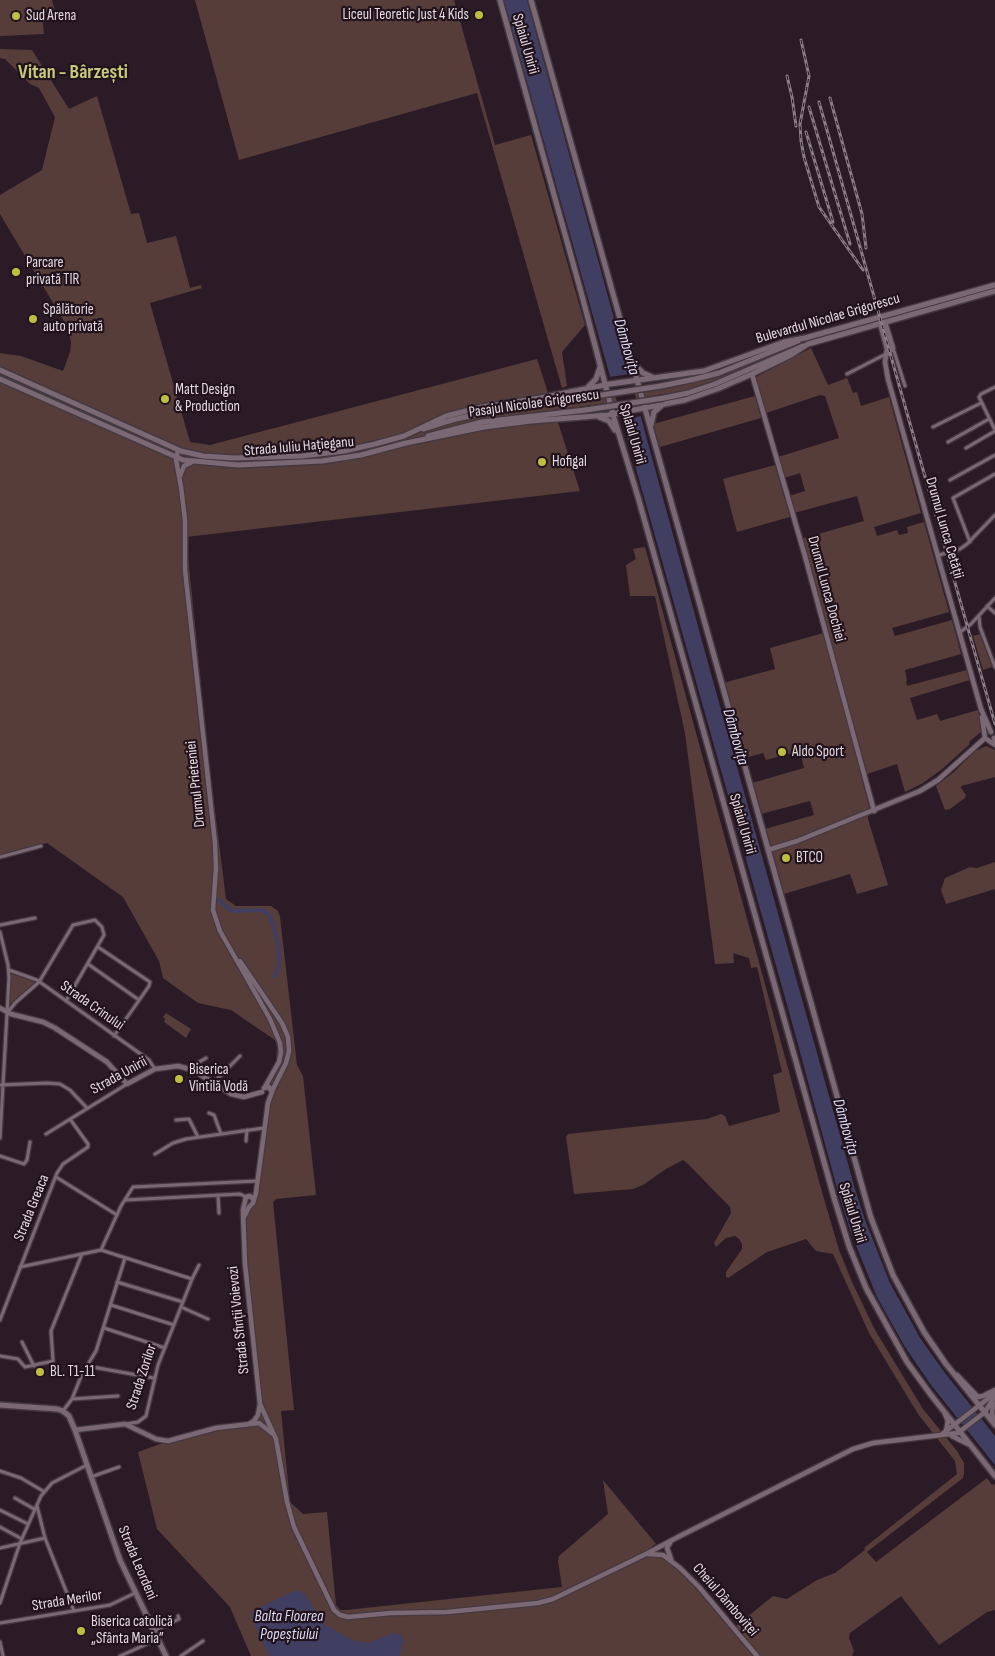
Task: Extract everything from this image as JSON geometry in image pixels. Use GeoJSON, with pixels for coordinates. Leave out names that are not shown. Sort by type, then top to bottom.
{"type":"FeatureCollection","features":[{"type":"Feature","properties":{"kind":"main road","name":"Splaiul Unirii"},"geometry":{"type":"LineString","coordinates":[[500,0],[613,414],[849,1246],[866,1288],[892,1337],[918,1378],[942,1409],[962,1430],[995,1476]]}},
{"type":"Feature","properties":{"kind":"main road","name":"Splaiul Unirii"},"geometry":{"type":"LineString","coordinates":[[531,0],[863,1191],[877,1235],[904,1297],[924,1332],[983,1414],[995,1425]]}},
{"type":"Feature","properties":{"kind":"main road","name":"Bulevardul Nicolae Grigorescu"},"geometry":{"type":"LineString","coordinates":[[605,385],[710,369],[784,342],[805,338],[995,285]]}},
{"type":"Feature","properties":{"kind":"main road","name":"Bulevardul Nicolae Grigorescu"},"geometry":{"type":"LineString","coordinates":[[613,414],[663,405],[705,394],[752,374],[791,355],[808,344],[995,291]]}},
{"type":"Feature","properties":{"kind":"main road","name":"Pasajul Nicolae Grigorescu"},"geometry":{"type":"LineString","coordinates":[[404,436],[467,416],[701,378],[805,338]]}},
{"type":"Feature","properties":{"kind":"main road","name":"Pasajul Nicolae Grigorescu"},"geometry":{"type":"LineString","coordinates":[[406,443],[482,422],[586,410],[688,393],[715,384],[792,349],[808,344]]}},
{"type":"Feature","properties":{"kind":"main road"},"geometry":{"type":"LineString","coordinates":[[632,361],[645,375],[660,378]]}},
{"type":"Feature","properties":{"kind":"main road"},"geometry":{"type":"LineString","coordinates":[[585,389],[596,379],[600,366]]}},
{"type":"Feature","properties":{"kind":"main road","name":"Strada Iuliu Hațieganu"},"geometry":{"type":"LineString","coordinates":[[0,370],[178,450],[218,458],[287,457],[344,452],[404,436],[454,414],[605,385]]}},
{"type":"Feature","properties":{"kind":"main road","name":"Strada Iuliu Hațieganu"},"geometry":{"type":"LineString","coordinates":[[0,379],[176,457],[192,462],[238,465],[303,463],[345,458],[406,443],[498,425],[613,414]]}},
{"type":"Feature","properties":{"kind":"main road"},"geometry":{"type":"LineString","coordinates":[[651,428],[654,412],[663,405]]}},
{"type":"Feature","properties":{"kind":"main road"},"geometry":{"type":"LineString","coordinates":[[593,416],[609,421],[621,441]]}},
{"type":"Feature","properties":{"kind":"main road"},"geometry":{"type":"LineString","coordinates":[[0,1405],[54,1408],[63,1411]]}},
{"type":"Feature","properties":{"kind":"main road","name":"Strada Leordeni"},"geometry":{"type":"LineString","coordinates":[[63,1411],[69,1416],[75,1430],[117,1553],[166,1656]]}},
{"type":"Feature","properties":{"kind":"street"},"geometry":{"type":"LineString","coordinates":[[882,323],[893,348],[905,386]]}},
{"type":"Feature","properties":{"kind":"street","name":"Drumul Lunca Cetății"},"geometry":{"type":"LineString","coordinates":[[882,323],[887,346],[888,379],[981,709],[991,738]]}},
{"type":"Feature","properties":{"kind":"street"},"geometry":{"type":"LineString","coordinates":[[847,374],[887,354],[893,348]]}},
{"type":"Feature","properties":{"kind":"street","name":"Drumul Lunca Dochiei"},"geometry":{"type":"LineString","coordinates":[[752,374],[805,556],[874,811]]}},
{"type":"Feature","properties":{"kind":"street"},"geometry":{"type":"LineString","coordinates":[[966,448],[995,431],[979,399],[980,395],[995,387]]}},
{"type":"Feature","properties":{"kind":"street"},"geometry":{"type":"LineString","coordinates":[[933,427],[981,403]]}},
{"type":"Feature","properties":{"kind":"street"},"geometry":{"type":"LineString","coordinates":[[948,442],[989,420]]}},
{"type":"Feature","properties":{"kind":"street"},"geometry":{"type":"LineString","coordinates":[[176,457],[178,450]]}},
{"type":"Feature","properties":{"kind":"street"},"geometry":{"type":"LineString","coordinates":[[950,480],[995,455]]}},
{"type":"Feature","properties":{"kind":"street","name":"Drumul Prieteniei"},"geometry":{"type":"LineString","coordinates":[[176,457],[185,520],[184,560],[214,837],[216,868],[213,910],[218,927],[270,1019],[280,1043],[281,1054],[279,1062],[264,1092]]}},
{"type":"Feature","properties":{"kind":"street"},"geometry":{"type":"LineString","coordinates":[[180,477],[184,466],[192,462]]}},
{"type":"Feature","properties":{"kind":"street"},"geometry":{"type":"LineString","coordinates":[[970,542],[953,498],[995,474]]}},
{"type":"Feature","properties":{"kind":"street"},"geometry":{"type":"LineString","coordinates":[[938,555],[960,549],[970,542],[995,515]]}},
{"type":"Feature","properties":{"kind":"street"},"geometry":{"type":"LineString","coordinates":[[960,632],[995,598]]}},
{"type":"Feature","properties":{"kind":"street"},"geometry":{"type":"LineString","coordinates":[[987,606],[995,613]]}},
{"type":"Feature","properties":{"kind":"street"},"geometry":{"type":"LineString","coordinates":[[978,616],[980,627],[994,659],[995,667]]}},
{"type":"Feature","properties":{"kind":"street"},"geometry":{"type":"LineString","coordinates":[[768,850],[798,841],[905,799],[932,785],[980,744],[991,738],[995,745]]}},
{"type":"Feature","properties":{"kind":"street"},"geometry":{"type":"LineString","coordinates":[[0,857],[41,846]]}},
{"type":"Feature","properties":{"kind":"street"},"geometry":{"type":"LineString","coordinates":[[0,925],[35,918]]}},
{"type":"Feature","properties":{"kind":"street"},"geometry":{"type":"LineString","coordinates":[[8,1013],[15,1004],[40,982],[74,923],[93,919],[103,930],[104,935],[66,1001]]}},
{"type":"Feature","properties":{"kind":"street"},"geometry":{"type":"LineString","coordinates":[[0,932],[9,970],[0,1138]]}},
{"type":"Feature","properties":{"kind":"street"},"geometry":{"type":"LineString","coordinates":[[98,947],[148,980],[150,984],[114,1036]]}},
{"type":"Feature","properties":{"kind":"street","name":"Strada Sfinții Voievozi"},"geometry":{"type":"LineString","coordinates":[[231,950],[252,976],[286,1032],[288,1042],[288,1055],[284,1068],[268,1103],[254,1200],[245,1215],[243,1223]]}},
{"type":"Feature","properties":{"kind":"street"},"geometry":{"type":"LineString","coordinates":[[88,964],[139,1000]]}},
{"type":"Feature","properties":{"kind":"street","name":"Strada Crinului"},"geometry":{"type":"LineString","coordinates":[[9,970],[40,982],[148,1060],[155,1070]]}},
{"type":"Feature","properties":{"kind":"street"},"geometry":{"type":"LineString","coordinates":[[0,1008],[8,1013],[43,1022],[55,1028],[107,1062],[127,1084]]}},
{"type":"Feature","properties":{"kind":"street"},"geometry":{"type":"LineString","coordinates":[[213,1083],[240,1056]]}},
{"type":"Feature","properties":{"kind":"street"},"geometry":{"type":"LineString","coordinates":[[206,1058],[189,1068],[226,1092],[236,1096],[248,1096],[264,1092],[271,1093],[269,1087],[264,1092]]}},
{"type":"Feature","properties":{"kind":"street","name":"Strada Unirii"},"geometry":{"type":"LineString","coordinates":[[46,1134],[86,1108],[155,1070],[174,1066],[189,1068]]}},
{"type":"Feature","properties":{"kind":"street"},"geometry":{"type":"LineString","coordinates":[[2,1085],[60,1084],[70,1090],[86,1108]]}},
{"type":"Feature","properties":{"kind":"street"},"geometry":{"type":"LineString","coordinates":[[264,1092],[268,1103]]}},
{"type":"Feature","properties":{"kind":"street"},"geometry":{"type":"LineString","coordinates":[[210,1113],[214,1115],[221,1134]]}},
{"type":"Feature","properties":{"kind":"street","name":"Strada Greaca"},"geometry":{"type":"LineString","coordinates":[[0,1320],[56,1177],[63,1164],[88,1147],[88,1144],[70,1119]]}},
{"type":"Feature","properties":{"kind":"street"},"geometry":{"type":"LineString","coordinates":[[176,1120],[190,1119],[198,1137]]}},
{"type":"Feature","properties":{"kind":"street"},"geometry":{"type":"LineString","coordinates":[[155,1154],[173,1143],[198,1137],[264,1128]]}},
{"type":"Feature","properties":{"kind":"street"},"geometry":{"type":"LineString","coordinates":[[246,1141],[247,1130]]}},
{"type":"Feature","properties":{"kind":"street"},"geometry":{"type":"LineString","coordinates":[[0,1156],[24,1164],[27,1160],[30,1142]]}},
{"type":"Feature","properties":{"kind":"street"},"geometry":{"type":"LineString","coordinates":[[56,1177],[117,1215]]}},
{"type":"Feature","properties":{"kind":"street"},"geometry":{"type":"LineString","coordinates":[[101,1250],[132,1187],[257,1182]]}},
{"type":"Feature","properties":{"kind":"street","name":"Strada Sfinții Voievozi"},"geometry":{"type":"LineString","coordinates":[[257,1182],[254,1191],[246,1198],[243,1223],[260,1404],[259,1420]]}},
{"type":"Feature","properties":{"kind":"street"},"geometry":{"type":"LineString","coordinates":[[124,1200],[240,1194],[254,1200]]}},
{"type":"Feature","properties":{"kind":"street"},"geometry":{"type":"LineString","coordinates":[[218,1195],[219,1213]]}},
{"type":"Feature","properties":{"kind":"street"},"geometry":{"type":"LineString","coordinates":[[246,1198],[246,1204],[250,1205]]}},
{"type":"Feature","properties":{"kind":"street"},"geometry":{"type":"LineString","coordinates":[[20,1267],[101,1250],[192,1279]]}},
{"type":"Feature","properties":{"kind":"street"},"geometry":{"type":"LineString","coordinates":[[0,1356],[18,1359],[25,1367],[54,1360],[51,1331],[83,1253]]}},
{"type":"Feature","properties":{"kind":"street"},"geometry":{"type":"LineString","coordinates":[[63,1411],[72,1399],[82,1374],[96,1351],[125,1258]]}},
{"type":"Feature","properties":{"kind":"street","name":"Strada Zorilor"},"geometry":{"type":"LineString","coordinates":[[75,1430],[138,1422],[146,1416],[154,1378],[199,1265]]}},
{"type":"Feature","properties":{"kind":"street"},"geometry":{"type":"LineString","coordinates":[[118,1282],[183,1302]]}},
{"type":"Feature","properties":{"kind":"street"},"geometry":{"type":"LineString","coordinates":[[111,1305],[174,1325]]}},
{"type":"Feature","properties":{"kind":"street"},"geometry":{"type":"LineString","coordinates":[[181,1307],[208,1319]]}},
{"type":"Feature","properties":{"kind":"street"},"geometry":{"type":"LineString","coordinates":[[104,1328],[165,1348]]}},
{"type":"Feature","properties":{"kind":"street"},"geometry":{"type":"LineString","coordinates":[[22,1342],[34,1366]]}},
{"type":"Feature","properties":{"kind":"street"},"geometry":{"type":"LineString","coordinates":[[87,1366],[154,1378]]}},
{"type":"Feature","properties":{"kind":"street"},"geometry":{"type":"LineString","coordinates":[[951,1371],[963,1380],[978,1397],[995,1395]]}},
{"type":"Feature","properties":{"kind":"street"},"geometry":{"type":"LineString","coordinates":[[947,1434],[995,1395]]}},
{"type":"Feature","properties":{"kind":"street"},"geometry":{"type":"LineString","coordinates":[[260,1404],[275,1436],[286,1502],[294,1528],[332,1607],[338,1614],[343,1616],[447,1612],[544,1602],[567,1593],[635,1558],[664,1548],[674,1539],[853,1448],[873,1443],[937,1436],[962,1430],[983,1414],[995,1395]]}},
{"type":"Feature","properties":{"kind":"street"},"geometry":{"type":"LineString","coordinates":[[995,1395],[992,1412],[995,1421]]}},
{"type":"Feature","properties":{"kind":"street"},"geometry":{"type":"LineString","coordinates":[[72,1399],[118,1396]]}},
{"type":"Feature","properties":{"kind":"street"},"geometry":{"type":"LineString","coordinates":[[942,1409],[948,1421],[947,1434]]}},
{"type":"Feature","properties":{"kind":"street"},"geometry":{"type":"LineString","coordinates":[[259,1420],[260,1414],[265,1416]]}},
{"type":"Feature","properties":{"kind":"street"},"geometry":{"type":"LineString","coordinates":[[126,1424],[156,1439],[170,1441],[211,1429],[249,1424],[259,1420],[265,1422],[265,1416]]}},
{"type":"Feature","properties":{"kind":"street"},"geometry":{"type":"LineString","coordinates":[[259,1420],[275,1436]]}},
{"type":"Feature","properties":{"kind":"street"},"geometry":{"type":"LineString","coordinates":[[947,1434],[961,1439],[975,1450]]}},
{"type":"Feature","properties":{"kind":"street"},"geometry":{"type":"LineString","coordinates":[[0,1603],[20,1544],[43,1491],[52,1483],[86,1465]]}},
{"type":"Feature","properties":{"kind":"street"},"geometry":{"type":"LineString","coordinates":[[90,1477],[119,1467]]}},
{"type":"Feature","properties":{"kind":"street"},"geometry":{"type":"LineString","coordinates":[[0,1471],[21,1478],[43,1491]]}},
{"type":"Feature","properties":{"kind":"street"},"geometry":{"type":"LineString","coordinates":[[15,1498],[34,1510]]}},
{"type":"Feature","properties":{"kind":"street"},"geometry":{"type":"LineString","coordinates":[[36,1505],[45,1538],[74,1611]]}},
{"type":"Feature","properties":{"kind":"street"},"geometry":{"type":"LineString","coordinates":[[0,1510],[28,1524]]}},
{"type":"Feature","properties":{"kind":"street"},"geometry":{"type":"LineString","coordinates":[[0,1527],[22,1539]]}},
{"type":"Feature","properties":{"kind":"street"},"geometry":{"type":"LineString","coordinates":[[0,1543],[2,1548],[45,1538]]}},
{"type":"Feature","properties":{"kind":"street"},"geometry":{"type":"LineString","coordinates":[[662,1555],[664,1548]]}},
{"type":"Feature","properties":{"kind":"street"},"geometry":{"type":"LineString","coordinates":[[664,1548],[658,1550],[662,1555],[674,1562]]}},
{"type":"Feature","properties":{"kind":"street"},"geometry":{"type":"LineString","coordinates":[[664,1548],[674,1562]]}},
{"type":"Feature","properties":{"kind":"street"},"geometry":{"type":"LineString","coordinates":[[646,1554],[662,1555]]}},
{"type":"Feature","properties":{"kind":"street","name":"Cheiul Dâmboviței"},"geometry":{"type":"LineString","coordinates":[[674,1562],[699,1587],[757,1656]]}},
{"type":"Feature","properties":{"kind":"street","name":"Strada Merilor"},"geometry":{"type":"LineString","coordinates":[[0,1623],[110,1606],[135,1593]]}},
{"type":"Feature","properties":{"kind":"street"},"geometry":{"type":"LineString","coordinates":[[154,1631],[179,1619],[178,1616]]}},
{"type":"Feature","properties":{"kind":"street"},"geometry":{"type":"LineString","coordinates":[[120,1656],[158,1639]]}},
{"type":"Feature","properties":{"kind":"street"},"geometry":{"type":"LineString","coordinates":[[181,1656],[203,1641]]}},
{"type":"Feature","properties":{"kind":"street"},"geometry":{"type":"LineString","coordinates":[[0,1645],[3,1656]]}},
{"type":"Feature","properties":{"kind":"shaded area"},"geometry":{"type":"Polygon","coordinates":[[[0,0],[52,0],[55,11],[42,14],[44,34],[0,36],[0,0]]]}},
{"type":"Feature","properties":{"kind":"shaded area"},"geometry":{"type":"Polygon","coordinates":[[[195,0],[454,0],[495,145],[531,135],[585,325],[562,352],[567,386],[562,388],[477,93],[239,160],[195,0]]]}},
{"type":"Feature","properties":{"kind":"shaded area"},"geometry":{"type":"Polygon","coordinates":[[[0,49],[32,50],[69,109],[97,96],[131,214],[139,213],[147,243],[176,236],[190,288],[201,285],[202,288],[150,303],[190,442],[210,445],[537,359],[552,405],[682,384],[797,344],[797,346],[770,358],[697,388],[630,400],[554,410],[580,491],[186,537],[209,764],[226,899],[236,906],[271,906],[278,911],[297,1065],[303,1076],[316,1195],[276,1199],[273,1202],[294,1410],[281,1411],[290,1502],[303,1514],[327,1512],[336,1605],[340,1610],[346,1610],[562,1587],[559,1556],[608,1514],[603,1480],[656,1544],[651,1547],[657,1556],[669,1561],[686,1577],[753,1656],[251,1656],[230,1607],[157,1529],[138,1452],[163,1443],[176,1442],[212,1430],[248,1426],[254,1419],[261,1402],[247,1260],[246,1227],[248,1210],[254,1204],[269,1102],[274,1091],[278,1088],[274,1083],[261,1088],[276,1061],[277,1046],[275,1040],[231,1010],[198,1003],[163,978],[159,961],[123,897],[47,843],[0,855],[0,353],[21,356],[63,371],[70,352],[71,343],[68,328],[0,214],[0,195],[42,170],[55,117],[39,88],[30,84],[5,59],[0,58],[0,49]]]}},
{"type":"Feature","properties":{"kind":"shaded area"},"geometry":{"type":"Polygon","coordinates":[[[811,348],[828,385],[847,378],[853,393],[857,392],[861,406],[889,397],[921,513],[874,527],[877,536],[897,530],[899,535],[908,533],[907,527],[924,522],[949,612],[892,628],[895,636],[952,620],[961,654],[905,670],[907,686],[967,670],[970,680],[910,698],[917,720],[937,714],[940,721],[978,710],[982,731],[941,770],[923,783],[905,792],[897,764],[861,776],[869,806],[868,819],[888,885],[857,894],[850,874],[784,894],[765,829],[814,815],[810,801],[761,814],[752,783],[804,768],[800,751],[766,760],[763,753],[745,758],[723,683],[775,669],[770,648],[827,632],[801,539],[864,521],[857,496],[794,513],[789,496],[805,491],[800,473],[784,478],[778,457],[839,438],[825,396],[820,395],[766,413],[756,377],[811,348]]]}},
{"type":"Feature","properties":{"kind":"shaded area"},"geometry":{"type":"Polygon","coordinates":[[[755,396],[761,418],[660,447],[653,424],[755,396]]]}},
{"type":"Feature","properties":{"kind":"shaded area"},"geometry":{"type":"Polygon","coordinates":[[[775,465],[790,517],[737,532],[723,479],[775,465]]]}},
{"type":"Feature","properties":{"kind":"shaded area"},"geometry":{"type":"Polygon","coordinates":[[[645,547],[839,1250],[875,1330],[923,1409],[957,1451],[964,1463],[963,1478],[867,1552],[876,1562],[987,1478],[992,1485],[995,1484],[995,1610],[987,1612],[939,1645],[901,1596],[850,1633],[849,1638],[854,1651],[852,1656],[760,1656],[735,1627],[773,1596],[787,1599],[817,1580],[835,1573],[957,1474],[955,1461],[918,1414],[869,1333],[833,1254],[816,1251],[806,1239],[767,1252],[728,1278],[726,1277],[726,1272],[742,1249],[742,1244],[735,1236],[726,1238],[716,1247],[714,1243],[731,1213],[730,1207],[683,1160],[643,1185],[633,1189],[574,1194],[566,1137],[568,1134],[707,1119],[721,1114],[725,1116],[729,1126],[780,1112],[773,1075],[782,1072],[757,967],[751,968],[749,958],[733,953],[734,963],[715,964],[685,733],[655,596],[630,596],[626,565],[636,559],[633,549],[645,547]]]}},
{"type":"Feature","properties":{"kind":"shaded area"},"geometry":{"type":"Polygon","coordinates":[[[980,634],[992,667],[983,670],[973,636],[980,634]]]}},
{"type":"Feature","properties":{"kind":"shaded area"},"geometry":{"type":"Polygon","coordinates":[[[986,746],[995,750],[995,777],[961,786],[966,795],[965,798],[950,809],[945,810],[936,786],[954,772],[975,751],[986,746]]]}},
{"type":"Feature","properties":{"kind":"shaded area"},"geometry":{"type":"Polygon","coordinates":[[[995,862],[995,889],[946,904],[941,890],[945,878],[970,867],[977,868],[995,862]]]}},
{"type":"Feature","properties":{"kind":"shaded area"},"geometry":{"type":"Polygon","coordinates":[[[11,975],[35,982],[10,1004],[11,975]]]}},
{"type":"Feature","properties":{"kind":"shaded area"},"geometry":{"type":"Polygon","coordinates":[[[166,1013],[191,1029],[186,1038],[164,1022],[165,1019],[163,1017],[166,1013]]]}},
{"type":"Feature","properties":{"kind":"water"},"geometry":{"type":"Polygon","coordinates":[[[504,0],[527,0],[711,674],[865,1220],[890,1283],[920,1338],[995,1436],[995,1465],[931,1385],[905,1347],[877,1297],[851,1233],[504,0]]]}},
{"type":"Feature","properties":{"kind":"water","name":"Balta Floarea Popeștiului"},"geometry":{"type":"Polygon","coordinates":[[[299,1590],[306,1595],[323,1624],[352,1640],[368,1643],[393,1633],[402,1635],[404,1641],[399,1656],[269,1656],[252,1619],[252,1611],[299,1590]]]}},
{"type":"Feature","properties":{"kind":"pier"},"geometry":{"type":"Polygon","coordinates":[[[629,374],[641,416],[622,420],[610,377],[629,374]]]}},
{"type":"Feature","properties":{"kind":"waterway"},"geometry":{"type":"LineString","coordinates":[[219,900],[232,911],[261,910],[268,914],[273,924],[279,948],[279,964],[275,977]]}},
{"type":"Feature","properties":{"kind":"railway"},"geometry":{"type":"LineString","coordinates":[[801,40],[809,76],[800,124],[804,157],[819,207],[863,270]]}},
{"type":"Feature","properties":{"kind":"railway"},"geometry":{"type":"LineString","coordinates":[[787,76],[796,126]]}},
{"type":"Feature","properties":{"kind":"railway"},"geometry":{"type":"LineString","coordinates":[[830,98],[862,214],[866,248]]}},
{"type":"Feature","properties":{"kind":"railway"},"geometry":{"type":"LineString","coordinates":[[819,102],[995,724]]}},
{"type":"Feature","properties":{"kind":"railway"},"geometry":{"type":"LineString","coordinates":[[809,107],[850,244]]}},
{"type":"Feature","properties":{"kind":"railway"},"geometry":{"type":"LineString","coordinates":[[806,132],[833,222]]}},
{"type":"Feature","properties":{"kind":"place","name":"Liceul Teoretic Just 4 Kids"},"geometry":{"type":"Point","coordinates":[479,15]}},
{"type":"Feature","properties":{"kind":"place","name":"Sud Arena"},"geometry":{"type":"Point","coordinates":[16,16]}},
{"type":"Feature","properties":{"kind":"place","name":"Parcare privată TIR"},"geometry":{"type":"Point","coordinates":[16,272]}},
{"type":"Feature","properties":{"kind":"place","name":"Spălătorie auto privată"},"geometry":{"type":"Point","coordinates":[33,319]}},
{"type":"Feature","properties":{"kind":"place","name":"Matt Design & Production"},"geometry":{"type":"Point","coordinates":[165,399]}},
{"type":"Feature","properties":{"kind":"place","name":"Hofigal"},"geometry":{"type":"Point","coordinates":[542,462]}},
{"type":"Feature","properties":{"kind":"place","name":"Aldo Sport"},"geometry":{"type":"Point","coordinates":[782,752]}},
{"type":"Feature","properties":{"kind":"place","name":"BTCO"},"geometry":{"type":"Point","coordinates":[786,858]}},
{"type":"Feature","properties":{"kind":"place","name":"Biserica Vintilă Vodă"},"geometry":{"type":"Point","coordinates":[179,1079]}},
{"type":"Feature","properties":{"kind":"place","name":"BL. T1-11"},"geometry":{"type":"Point","coordinates":[40,1372]}},
{"type":"Feature","properties":{"kind":"place","name":"Biserica catolică „Sfânta Maria”"},"geometry":{"type":"Point","coordinates":[81,1631]}},
{"type":"Feature","properties":{"kind":"district","name":"Vitan - Bârzești"},"geometry":{"type":"Point","coordinates":[73,73]}},
{"type":"Feature","properties":{"kind":"water label","name":"Dâmbovița"},"geometry":{"type":"Point","coordinates":[626,347]}},
{"type":"Feature","properties":{"kind":"water label","name":"Dâmbovița"},"geometry":{"type":"Point","coordinates":[735,737]}},
{"type":"Feature","properties":{"kind":"water label","name":"Dâmbovița"},"geometry":{"type":"Point","coordinates":[845,1127]}}]}
